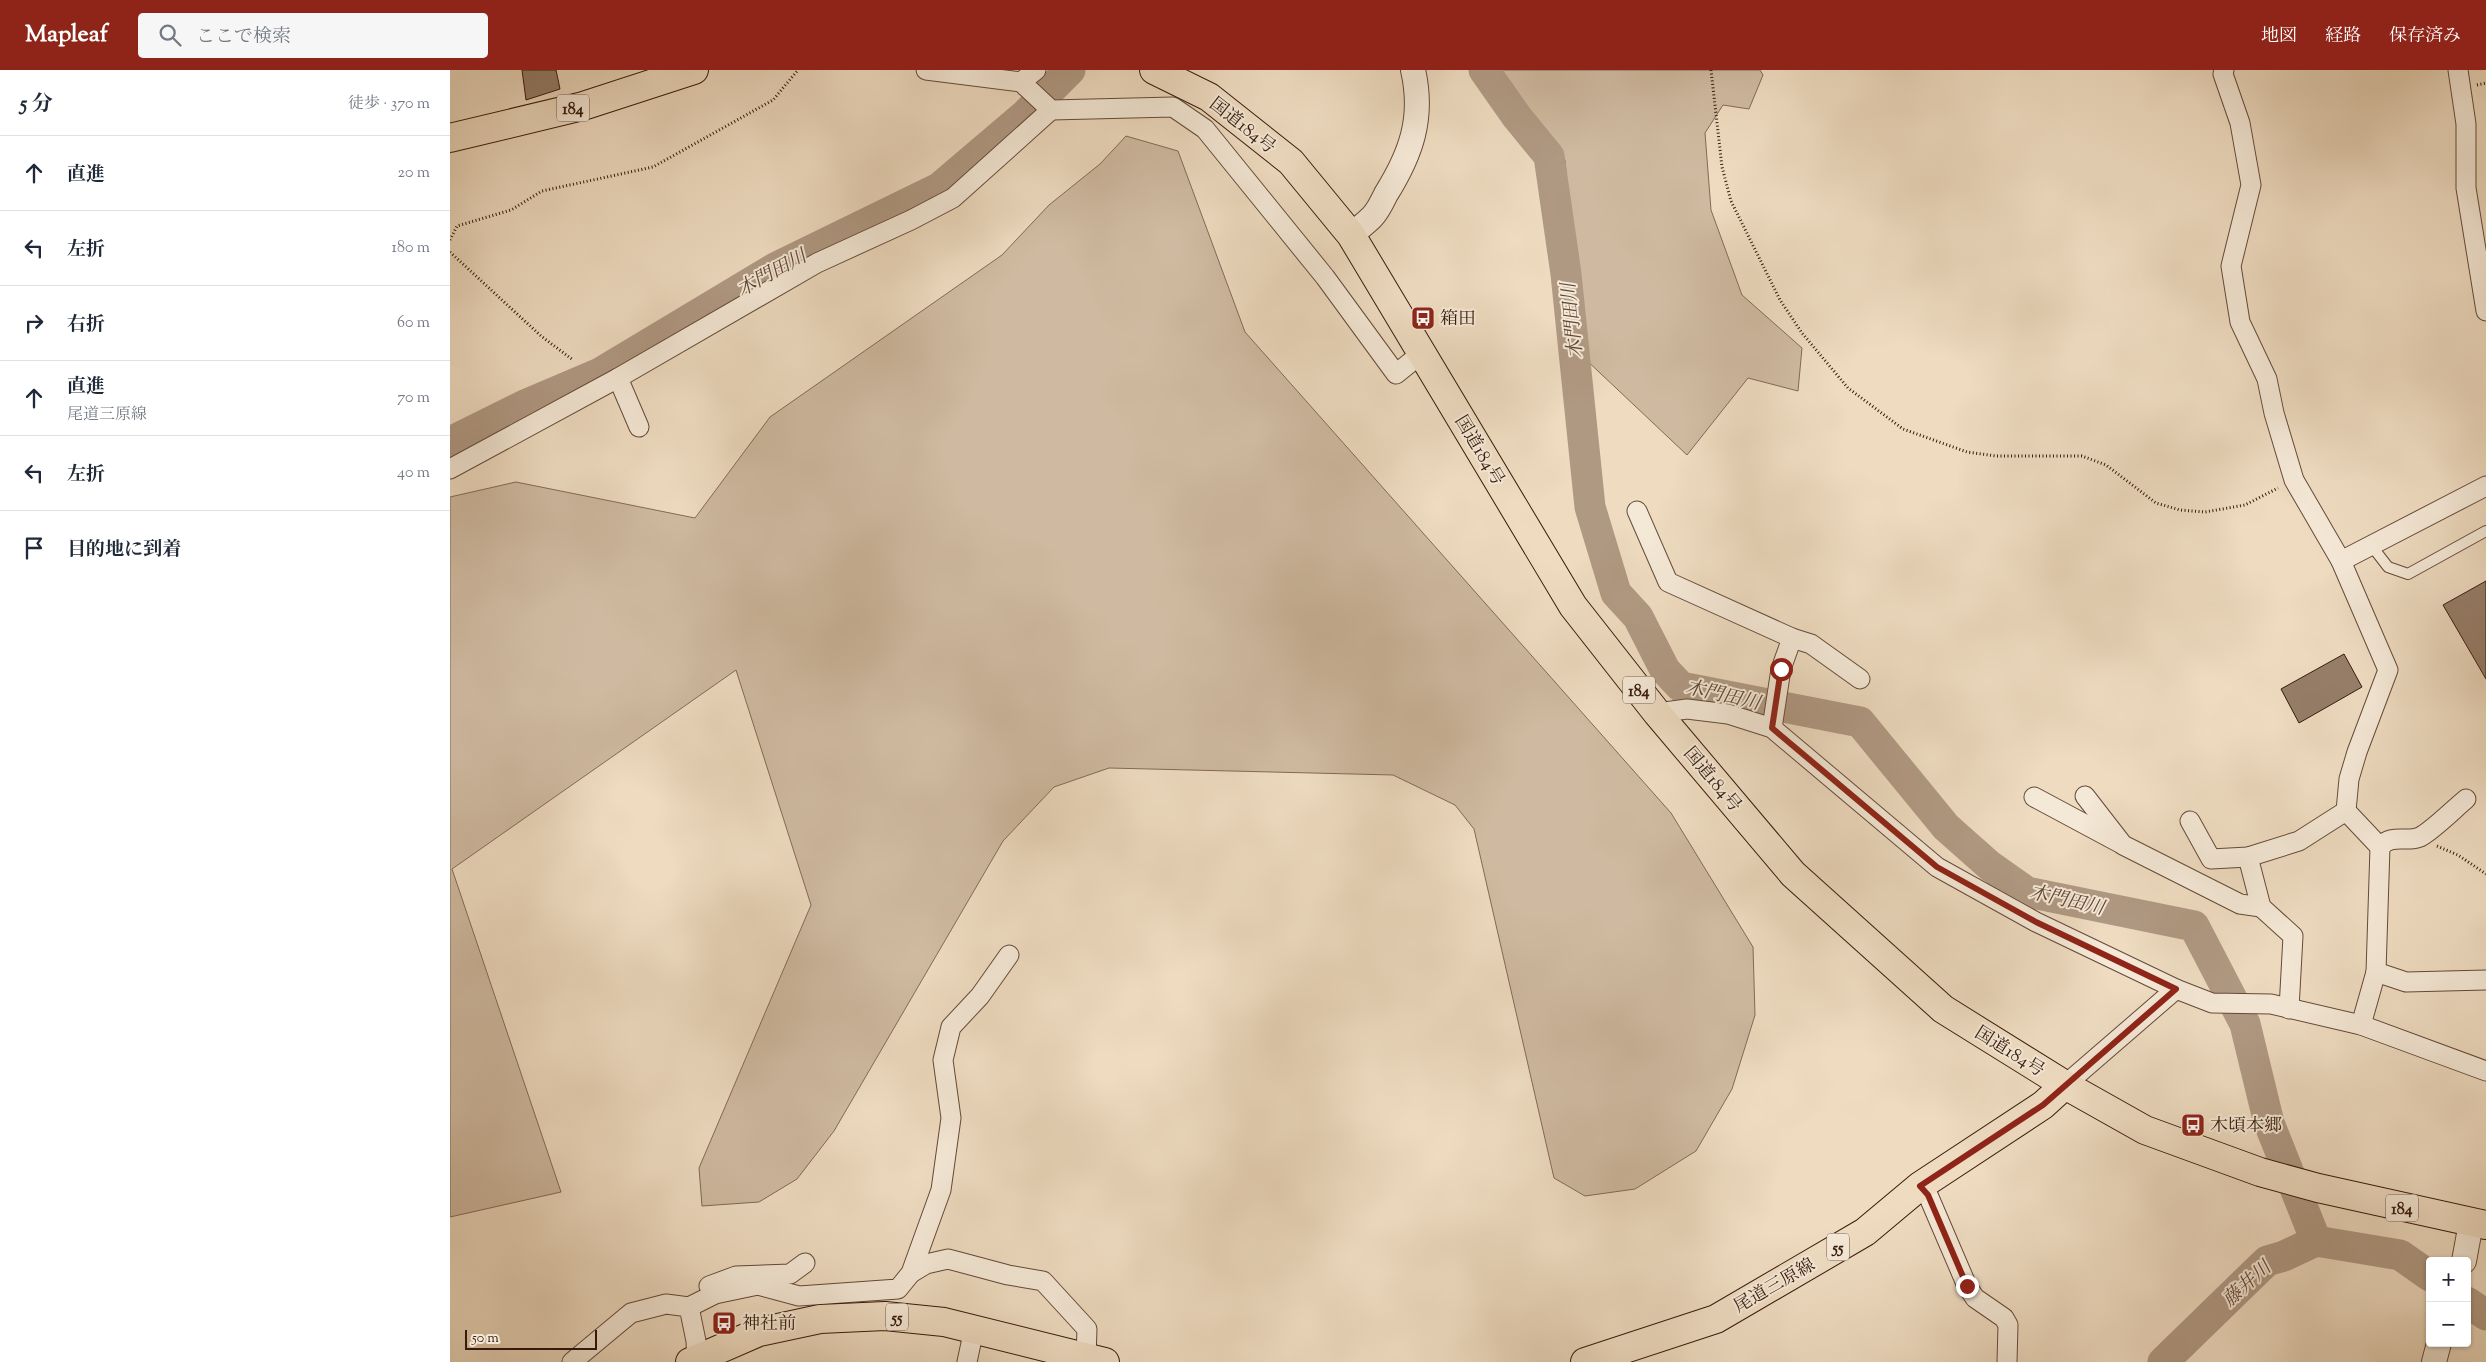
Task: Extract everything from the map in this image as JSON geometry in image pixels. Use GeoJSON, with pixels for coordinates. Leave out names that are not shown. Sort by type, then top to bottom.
{"type":"FeatureCollection","features":[{"type":"Feature","properties":{"kind":"main road","name":"184"},"geometry":{"type":"LineString","coordinates":[[450,138],[583,106],[694,70]]}},
{"type":"Feature","properties":{"kind":"main road","name":"国道184号"},"geometry":{"type":"LineString","coordinates":[[1154,70],[1209,97],[1291,162],[1351,235],[1572,606],[1657,713],[1793,874],[1943,1009],[2065,1085],[2145,1130],[2260,1172],[2318,1188],[2479,1224]]}},
{"type":"Feature","properties":{"kind":"main road","name":"尾道三原線"},"geometry":{"type":"LineString","coordinates":[[1585,1362],[1716,1319],[1864,1232],[1920,1186],[2043,1105],[2065,1085]]}},
{"type":"Feature","properties":{"kind":"main road","name":"55"},"geometry":{"type":"LineString","coordinates":[[694,1361],[759,1332],[820,1319],[885,1316],[944,1322],[1095,1360]]}},
{"type":"Feature","properties":{"kind":"street"},"geometry":{"type":"LineString","coordinates":[[926,70],[1021,82],[1051,110]]}},
{"type":"Feature","properties":{"kind":"street"},"geometry":{"type":"LineString","coordinates":[[1021,82],[1036,70]]}},
{"type":"Feature","properties":{"kind":"street"},"geometry":{"type":"LineString","coordinates":[[1351,235],[1373,216],[1393,183],[1413,142],[1417,108],[1417,87],[1412,70]]}},
{"type":"Feature","properties":{"kind":"street"},"geometry":{"type":"LineString","coordinates":[[2224,70],[2248,156],[2251,185],[2230,266],[2240,322],[2266,379],[2294,480],[2341,561],[2388,670],[2357,752],[2349,780],[2346,811],[2380,847]]}},
{"type":"Feature","properties":{"kind":"street"},"geometry":{"type":"LineString","coordinates":[[2458,70],[2466,124],[2466,188],[2486,311]]}},
{"type":"Feature","properties":{"kind":"street"},"geometry":{"type":"LineString","coordinates":[[450,469],[618,378],[817,263],[911,220],[953,198],[1051,110],[1173,106],[1205,129],[1325,277],[1396,374],[1422,353]]}},
{"type":"Feature","properties":{"kind":"street"},"geometry":{"type":"LineString","coordinates":[[618,378],[639,427]]}},
{"type":"Feature","properties":{"kind":"street"},"geometry":{"type":"LineString","coordinates":[[2341,561],[2486,486]]}},
{"type":"Feature","properties":{"kind":"street"},"geometry":{"type":"LineString","coordinates":[[1637,511],[1668,582],[1792,638],[1811,644],[1860,680]]}},
{"type":"Feature","properties":{"kind":"street"},"geometry":{"type":"LineString","coordinates":[[1772,728],[1781,669],[1792,638]]}},
{"type":"Feature","properties":{"kind":"street"},"geometry":{"type":"LineString","coordinates":[[1657,713],[1687,709],[1728,714],[1772,728],[1937,867],[2036,922],[2176,989],[2212,1003],[2252,1002],[2361,1025],[2486,1071]]}},
{"type":"Feature","properties":{"kind":"street"},"geometry":{"type":"LineString","coordinates":[[2085,796],[2123,845]]}},
{"type":"Feature","properties":{"kind":"street"},"geometry":{"type":"LineString","coordinates":[[2034,797],[2123,845],[2240,904],[2261,907]]}},
{"type":"Feature","properties":{"kind":"street"},"geometry":{"type":"LineString","coordinates":[[2361,1025],[2376,972],[2380,847],[2385,841],[2396,838],[2419,837],[2466,799]]}},
{"type":"Feature","properties":{"kind":"street"},"geometry":{"type":"LineString","coordinates":[[2190,821],[2211,859],[2248,857],[2299,841],[2346,811]]}},
{"type":"Feature","properties":{"kind":"street"},"geometry":{"type":"LineString","coordinates":[[2248,857],[2261,907],[2293,936],[2289,1009]]}},
{"type":"Feature","properties":{"kind":"street"},"geometry":{"type":"LineString","coordinates":[[572,1362],[631,1313],[666,1304],[689,1307],[715,1294],[758,1285],[799,1296],[898,1289],[911,1273],[941,1190],[951,1118],[943,1060],[951,1027],[980,996],[1009,955]]}},
{"type":"Feature","properties":{"kind":"street"},"geometry":{"type":"LineString","coordinates":[[2376,972],[2406,982],[2486,980]]}},
{"type":"Feature","properties":{"kind":"street"},"geometry":{"type":"LineString","coordinates":[[2065,1085],[2176,989]]}},
{"type":"Feature","properties":{"kind":"street"},"geometry":{"type":"LineString","coordinates":[[1920,1186],[1928,1195],[1967,1286],[1975,1298],[2004,1318],[2008,1325],[2007,1362]]}},
{"type":"Feature","properties":{"kind":"street"},"geometry":{"type":"LineString","coordinates":[[2465,1255],[2479,1224]]}},
{"type":"Feature","properties":{"kind":"street"},"geometry":{"type":"LineString","coordinates":[[911,1273],[926,1264],[948,1260],[1008,1275],[1043,1281],[1088,1329],[1095,1360]]}},
{"type":"Feature","properties":{"kind":"street"},"geometry":{"type":"LineString","coordinates":[[694,1361],[696,1341],[689,1307],[698,1290],[736,1276],[790,1274],[804,1263]]}},
{"type":"Feature","properties":{"kind":"street"},"geometry":{"type":"LineString","coordinates":[[967,1362],[974,1329]]}},
{"type":"Feature","properties":{"kind":"street"},"geometry":{"type":"LineString","coordinates":[[2434,1362],[2438,1347]]}},
{"type":"Feature","properties":{"kind":"lane"},"geometry":{"type":"LineString","coordinates":[[2371,545],[2388,567],[2408,574],[2486,531]]}},
{"type":"Feature","properties":{"kind":"path"},"geometry":{"type":"LineString","coordinates":[[450,240],[457,226],[511,210],[542,191],[653,166],[773,100],[798,70]]}},
{"type":"Feature","properties":{"kind":"path"},"geometry":{"type":"LineString","coordinates":[[1711,70],[1722,167],[1731,201],[1780,300],[1802,333],[1848,388],[1903,429],[1967,452],[1996,456],[2082,456],[2106,465],[2156,503],[2180,510],[2205,512],[2245,505],[2294,480]]}},
{"type":"Feature","properties":{"kind":"path"},"geometry":{"type":"LineString","coordinates":[[450,252],[541,336],[573,360]]}},
{"type":"Feature","properties":{"kind":"path"},"geometry":{"type":"LineString","coordinates":[[2419,837],[2458,855],[2486,874]]}},
{"type":"Feature","properties":{"kind":"shaded area"},"geometry":{"type":"Polygon","coordinates":[[[1500,70],[1760,70],[1763,75],[1749,109],[1723,105],[1705,133],[1711,210],[1742,295],[1802,348],[1798,391],[1748,378],[1687,455],[1582,356],[1565,160],[1500,70]]]}},
{"type":"Feature","properties":{"kind":"shaded area"},"geometry":{"type":"Polygon","coordinates":[[[1126,136],[1178,151],[1245,332],[1671,813],[1753,947],[1755,1015],[1732,1089],[1696,1151],[1635,1189],[1585,1196],[1554,1178],[1474,829],[1455,805],[1393,775],[1109,768],[1054,787],[1003,841],[834,1131],[797,1179],[759,1202],[702,1206],[699,1168],[811,905],[736,670],[452,869],[561,1192],[450,1217],[450,497],[516,482],[695,518],[770,417],[1002,255],[1049,205],[1100,164],[1126,136]]]}},
{"type":"Feature","properties":{"kind":"building"},"geometry":{"type":"Polygon","coordinates":[[[522,70],[556,70],[560,89],[526,100],[522,70]]]}},
{"type":"Feature","properties":{"kind":"building"},"geometry":{"type":"Polygon","coordinates":[[[2486,581],[2486,679],[2443,605],[2486,581]]]}},
{"type":"Feature","properties":{"kind":"building"},"geometry":{"type":"Polygon","coordinates":[[[2344,654],[2362,687],[2299,723],[2281,689],[2344,654]]]}},
{"type":"Feature","properties":{"kind":"waterway","name":"木門田川"},"geometry":{"type":"LineString","coordinates":[[450,442],[527,404],[600,373],[775,268],[939,188],[1026,114],[1070,70]]}},
{"type":"Feature","properties":{"kind":"waterway","name":"木門田川"},"geometry":{"type":"LineString","coordinates":[[1484,70],[1517,117],[1549,156],[1566,274],[1590,507],[1616,593],[1638,617],[1665,670],[1681,687],[1860,722],[1946,827],[1990,866],[2027,892],[2194,926],[2245,1024],[2269,1123],[2316,1241]]}},
{"type":"Feature","properties":{"kind":"waterway","name":"藤井川"},"geometry":{"type":"LineString","coordinates":[[2163,1362],[2267,1261],[2284,1256],[2316,1241],[2400,1255],[2426,1273]]}},
{"type":"Feature","properties":{"kind":"waterway","name":"藤井川"},"geometry":{"type":"LineString","coordinates":[[2471,1305],[2486,1315]]}},
{"type":"Feature","properties":{"kind":"place","name":"箱田"},"geometry":{"type":"Point","coordinates":[1423,318]}},
{"type":"Feature","properties":{"kind":"place","name":"木頃本郷"},"geometry":{"type":"Point","coordinates":[2193,1125]}},
{"type":"Feature","properties":{"kind":"place","name":"神社前"},"geometry":{"type":"Point","coordinates":[724,1323]}},
{"type":"Feature","properties":{"kind":"route"},"geometry":{"type":"LineString","coordinates":[[1781,669],[1772,728],[1937,867],[2036,922],[2176,989],[2043,1105],[1920,1186],[1928,1195],[1967,1286]]}}]}
